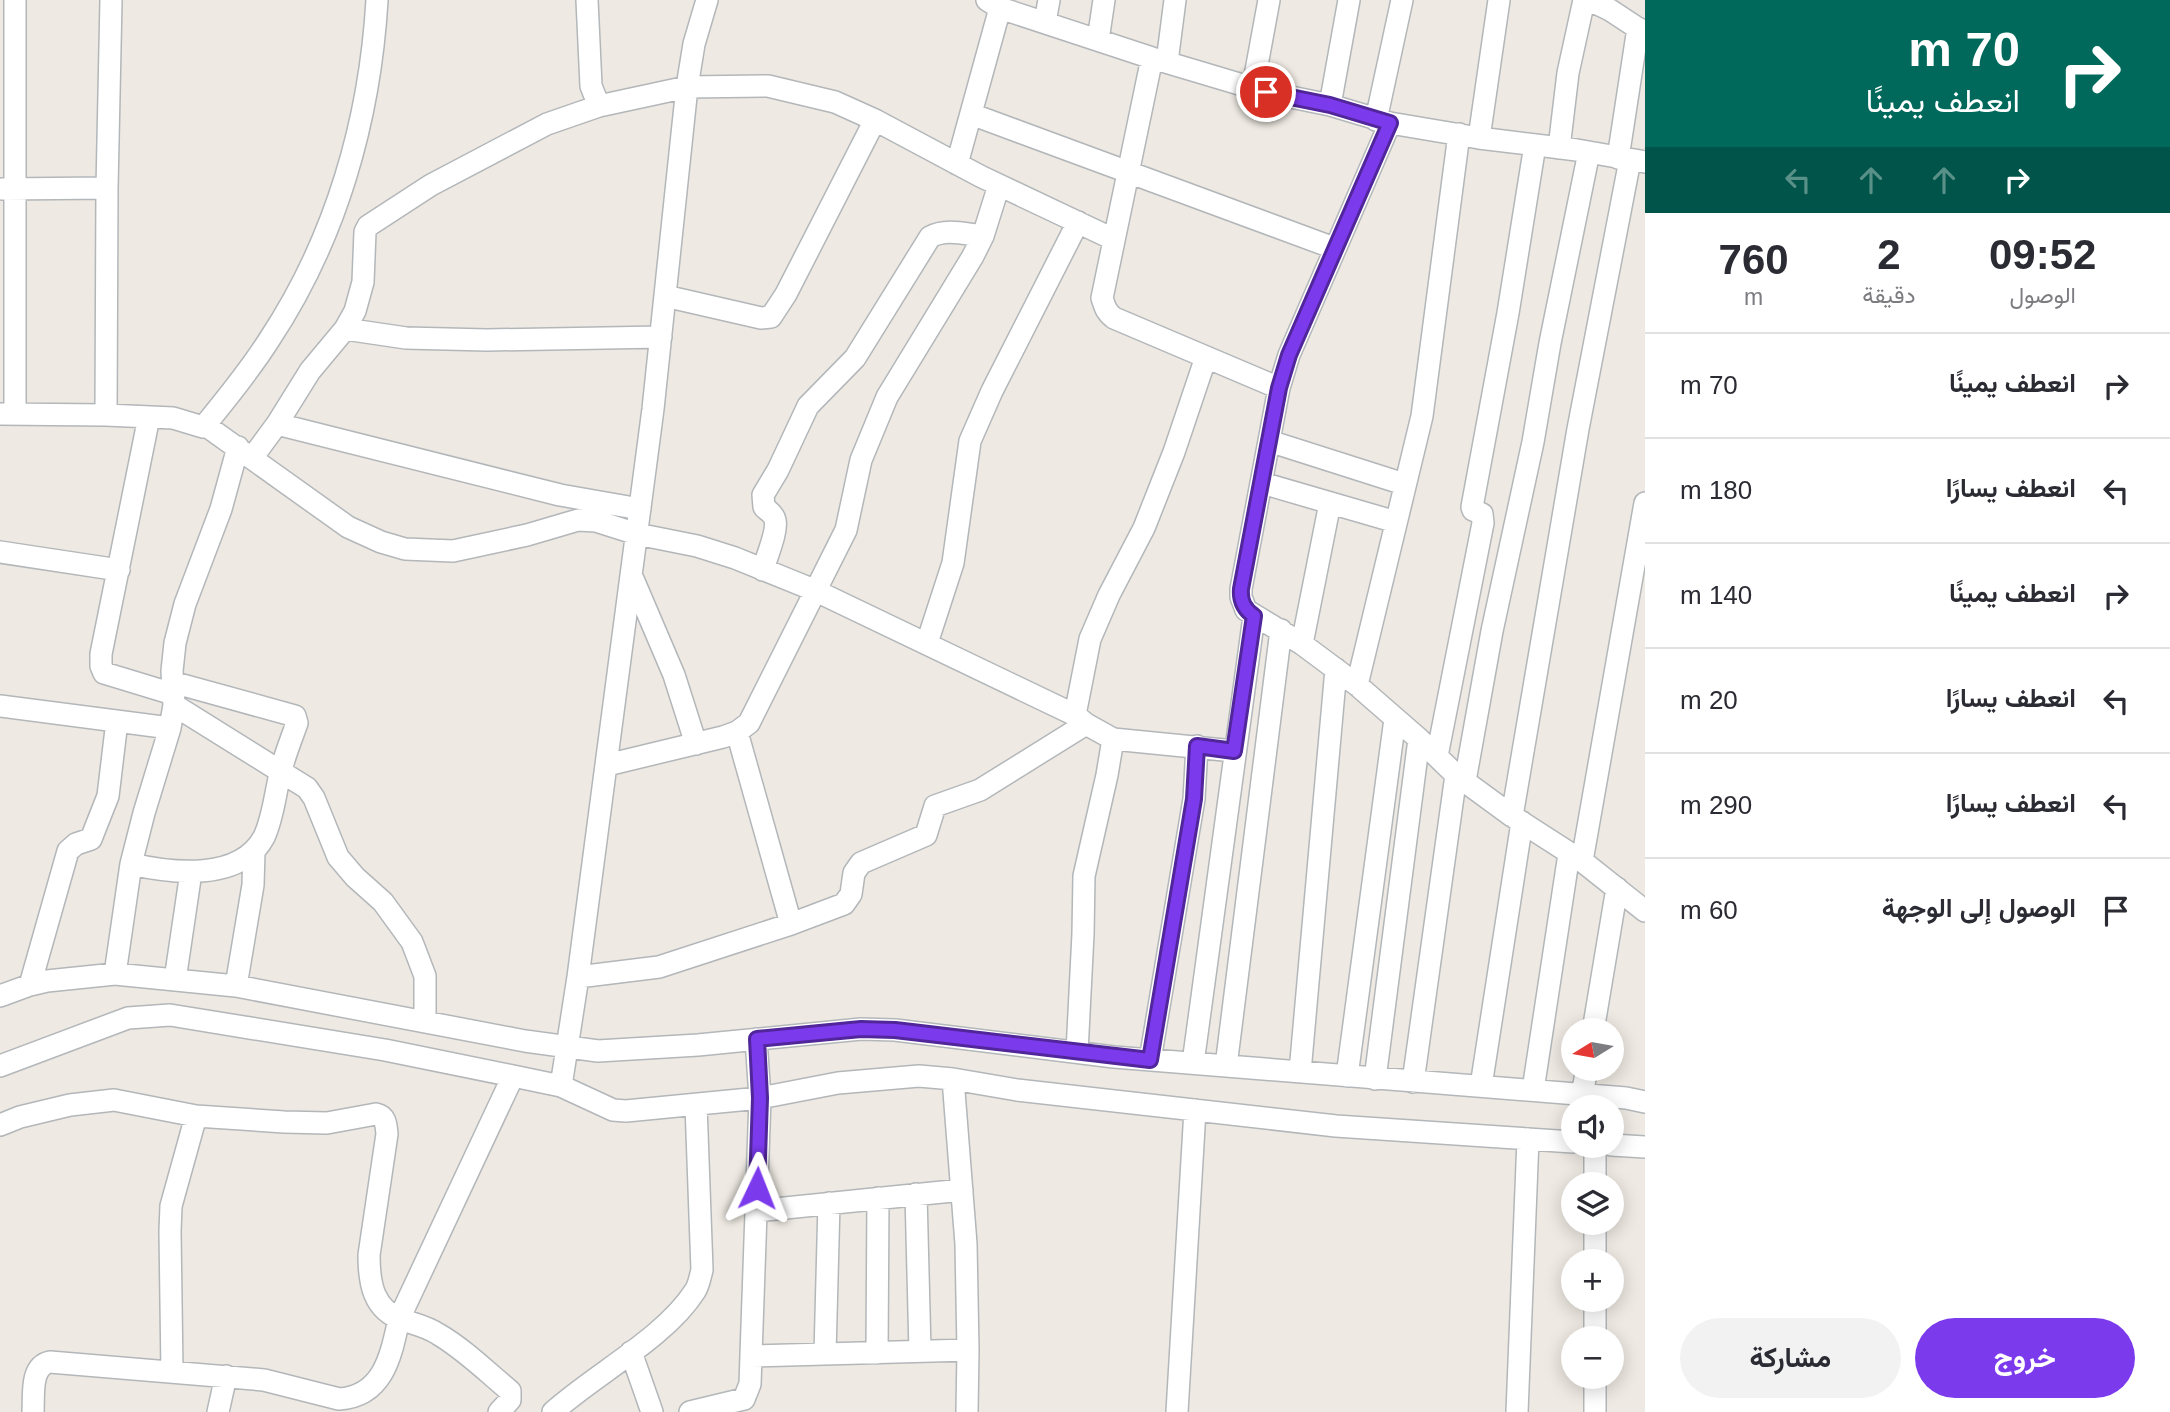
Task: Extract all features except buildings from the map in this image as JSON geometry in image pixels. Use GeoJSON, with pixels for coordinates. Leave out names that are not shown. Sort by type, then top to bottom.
{"type":"FeatureCollection","features":[{"type":"Feature","properties":{"kind":"street"},"geometry":{"type":"LineString","coordinates":[[15,0],[7,35],[7,414],[173,418],[203,427],[240,383],[270,339],[321,244],[341,194],[356,142],[368,89],[377,0]]}},
{"type":"Feature","properties":{"kind":"street"},"geometry":{"type":"LineString","coordinates":[[106,415],[111,0]]}},
{"type":"Feature","properties":{"kind":"street"},"geometry":{"type":"LineString","coordinates":[[587,0],[591,86],[598,106]]}},
{"type":"Feature","properties":{"kind":"street"},"geometry":{"type":"LineString","coordinates":[[561,1086],[632,577],[687,87],[694,44],[707,0]]}},
{"type":"Feature","properties":{"kind":"street"},"geometry":{"type":"LineString","coordinates":[[1045,22],[1049,0]]}},
{"type":"Feature","properties":{"kind":"street"},"geometry":{"type":"LineString","coordinates":[[1098,40],[1104,0]]}},
{"type":"Feature","properties":{"kind":"street"},"geometry":{"type":"LineString","coordinates":[[1175,0],[1127,172],[1102,298],[1108,313],[1114,318],[1279,388]]}},
{"type":"Feature","properties":{"kind":"street"},"geometry":{"type":"LineString","coordinates":[[1253,87],[1269,0]]}},
{"type":"Feature","properties":{"kind":"street"},"geometry":{"type":"LineString","coordinates":[[1330,105],[1349,0]]}},
{"type":"Feature","properties":{"kind":"street"},"geometry":{"type":"LineString","coordinates":[[1402,0],[1383,121],[1289,355],[1279,388],[1241,597],[1246,610],[1302,644],[1357,685],[1461,778],[1617,888],[1645,911]]}},
{"type":"Feature","properties":{"kind":"street"},"geometry":{"type":"LineString","coordinates":[[1357,685],[1422,416],[1469,136],[1499,0]]}},
{"type":"Feature","properties":{"kind":"street"},"geometry":{"type":"LineString","coordinates":[[1481,1086],[1517,819],[1578,429],[1631,160],[1641,31],[1610,10],[1587,0],[1568,73],[1559,148]]}},
{"type":"Feature","properties":{"kind":"street"},"geometry":{"type":"LineString","coordinates":[[957,164],[971,114],[994,4],[1159,60],[1383,121],[1631,160]]}},
{"type":"Feature","properties":{"kind":"street"},"geometry":{"type":"LineString","coordinates":[[115,974],[131,864],[170,728],[172,671],[186,604],[245,453],[278,424],[310,371],[345,329],[355,311],[363,282],[365,232],[368,226],[431,185],[547,124],[598,106],[687,87],[768,86],[835,102],[1113,239]]}},
{"type":"Feature","properties":{"kind":"street"},"geometry":{"type":"LineString","coordinates":[[971,114],[1334,248]]}},
{"type":"Feature","properties":{"kind":"street"},"geometry":{"type":"LineString","coordinates":[[665,296],[754,317],[771,317],[786,294],[875,120]]}},
{"type":"Feature","properties":{"kind":"street"},"geometry":{"type":"LineString","coordinates":[[1437,756],[1483,523],[1482,514],[1472,507],[1508,313],[1535,145]]}},
{"type":"Feature","properties":{"kind":"street"},"geometry":{"type":"LineString","coordinates":[[1413,1082],[1461,778],[1533,442],[1549,343],[1589,152]]}},
{"type":"Feature","properties":{"kind":"street"},"geometry":{"type":"LineString","coordinates":[[607,765],[737,732],[749,723],[846,530],[861,460],[887,397],[963,275],[983,236],[999,185]]}},
{"type":"Feature","properties":{"kind":"street"},"geometry":{"type":"LineString","coordinates":[[7,189],[107,188]]}},
{"type":"Feature","properties":{"kind":"street"},"geometry":{"type":"LineString","coordinates":[[928,643],[953,563],[973,432],[1078,222]]}},
{"type":"Feature","properties":{"kind":"street"},"geometry":{"type":"LineString","coordinates":[[763,570],[775,521],[774,516],[762,504],[763,495],[778,470],[808,406],[855,358],[930,237],[945,232],[983,236]]}},
{"type":"Feature","properties":{"kind":"street"},"geometry":{"type":"LineString","coordinates":[[345,329],[420,338],[661,337]]}},
{"type":"Feature","properties":{"kind":"street"},"geometry":{"type":"LineString","coordinates":[[578,977],[659,967],[844,904],[851,894],[857,868],[862,863],[926,835],[935,806],[981,790],[1080,719],[1090,639],[1149,515],[1174,452],[1206,357]]}},
{"type":"Feature","properties":{"kind":"street"},"geometry":{"type":"LineString","coordinates":[[131,864],[158,870],[191,872],[234,864],[254,852],[264,836],[280,772],[297,723],[297,718],[173,694],[104,673],[101,654],[149,417]]}},
{"type":"Feature","properties":{"kind":"street"},"geometry":{"type":"LineString","coordinates":[[278,424],[560,495],[640,509]]}},
{"type":"Feature","properties":{"kind":"street"},"geometry":{"type":"LineString","coordinates":[[205,425],[348,527],[381,542],[405,549],[453,551],[536,533],[578,520],[596,521],[637,534],[697,547],[814,590],[928,643],[1080,719],[1113,739],[1234,751]]}},
{"type":"Feature","properties":{"kind":"street"},"geometry":{"type":"LineString","coordinates":[[1269,441],[1404,484]]}},
{"type":"Feature","properties":{"kind":"street"},"geometry":{"type":"LineString","coordinates":[[1262,483],[1396,522]]}},
{"type":"Feature","properties":{"kind":"street"},"geometry":{"type":"LineString","coordinates":[[1302,644],[1330,503]]}},
{"type":"Feature","properties":{"kind":"street"},"geometry":{"type":"LineString","coordinates":[[1533,1090],[1575,858],[1645,503]]}},
{"type":"Feature","properties":{"kind":"street"},"geometry":{"type":"LineString","coordinates":[[4,557],[119,570]]}},
{"type":"Feature","properties":{"kind":"street"},"geometry":{"type":"LineString","coordinates":[[632,577],[674,674],[696,744]]}},
{"type":"Feature","properties":{"kind":"street"},"geometry":{"type":"LineString","coordinates":[[1193,1063],[1254,616]]}},
{"type":"Feature","properties":{"kind":"street"},"geometry":{"type":"LineString","coordinates":[[1226,1066],[1281,630]]}},
{"type":"Feature","properties":{"kind":"street"},"geometry":{"type":"LineString","coordinates":[[1300,1072],[1336,669]]}},
{"type":"Feature","properties":{"kind":"street"},"geometry":{"type":"LineString","coordinates":[[173,694],[280,772],[307,788],[338,857],[355,877],[383,902],[412,942],[425,976],[425,1022]]}},
{"type":"Feature","properties":{"kind":"street"},"geometry":{"type":"LineString","coordinates":[[0,706],[170,728]]}},
{"type":"Feature","properties":{"kind":"street"},"geometry":{"type":"LineString","coordinates":[[1347,1076],[1395,719]]}},
{"type":"Feature","properties":{"kind":"street"},"geometry":{"type":"LineString","coordinates":[[30,985],[68,851],[76,844],[91,839],[106,804],[117,721]]}},
{"type":"Feature","properties":{"kind":"street"},"geometry":{"type":"LineString","coordinates":[[737,732],[791,924]]}},
{"type":"Feature","properties":{"kind":"street"},"geometry":{"type":"LineString","coordinates":[[1077,1052],[1084,876],[1113,739]]}},
{"type":"Feature","properties":{"kind":"street"},"geometry":{"type":"LineString","coordinates":[[1375,1079],[1419,739]]}},
{"type":"Feature","properties":{"kind":"street"},"geometry":{"type":"LineString","coordinates":[[1150,1060],[1194,799],[1197,746]]}},
{"type":"Feature","properties":{"kind":"street"},"geometry":{"type":"LineString","coordinates":[[236,986],[253,885],[254,852]]}},
{"type":"Feature","properties":{"kind":"street"},"geometry":{"type":"LineString","coordinates":[[175,980],[191,872]]}},
{"type":"Feature","properties":{"kind":"street"},"geometry":{"type":"LineString","coordinates":[[1595,1018],[1617,888]]}},
{"type":"Feature","properties":{"kind":"street"},"geometry":{"type":"LineString","coordinates":[[0,996],[30,985],[75,976],[115,974],[236,986],[598,1051],[861,1029],[895,1030],[1150,1060],[1645,1101]]}},
{"type":"Feature","properties":{"kind":"street"},"geometry":{"type":"LineString","coordinates":[[0,1066],[128,1018],[170,1015],[385,1050],[561,1086],[612,1110],[626,1111],[760,1098],[838,1083],[919,1076],[1017,1090],[1336,1126],[1561,1141]]}},
{"type":"Feature","properties":{"kind":"street"},"geometry":{"type":"LineString","coordinates":[[690,1412],[744,1399],[750,1384],[760,1098],[757,1039]]}},
{"type":"Feature","properties":{"kind":"street"},"geometry":{"type":"LineString","coordinates":[[33,1412],[38,1368],[50,1362],[264,1380],[339,1399],[350,1398],[370,1387],[390,1358],[399,1319],[513,1076]]}},
{"type":"Feature","properties":{"kind":"street"},"geometry":{"type":"LineString","coordinates":[[953,1079],[967,1244],[967,1412]]}},
{"type":"Feature","properties":{"kind":"street"},"geometry":{"type":"LineString","coordinates":[[1582,1094],[1584,1082]]}},
{"type":"Feature","properties":{"kind":"street"},"geometry":{"type":"LineString","coordinates":[[0,1125],[20,1117],[70,1105],[114,1100],[196,1116],[285,1122],[327,1123],[381,1115],[387,1134],[371,1236],[369,1274],[376,1300],[399,1319],[442,1336],[510,1391],[510,1400],[499,1412]]}},
{"type":"Feature","properties":{"kind":"street"},"geometry":{"type":"LineString","coordinates":[[553,1412],[671,1319],[697,1289],[702,1270],[696,1105]]}},
{"type":"Feature","properties":{"kind":"street"},"geometry":{"type":"LineString","coordinates":[[1177,1412],[1195,1110]]}},
{"type":"Feature","properties":{"kind":"street"},"geometry":{"type":"LineString","coordinates":[[172,1372],[171,1206],[196,1116]]}},
{"type":"Feature","properties":{"kind":"street"},"geometry":{"type":"LineString","coordinates":[[1517,1412],[1528,1139]]}},
{"type":"Feature","properties":{"kind":"street"},"geometry":{"type":"LineString","coordinates":[[1624,1146],[1645,1147]]}},
{"type":"Feature","properties":{"kind":"street"},"geometry":{"type":"LineString","coordinates":[[756,1211],[962,1189]]}},
{"type":"Feature","properties":{"kind":"street"},"geometry":{"type":"LineString","coordinates":[[916,1194],[920,1351]]}},
{"type":"Feature","properties":{"kind":"street"},"geometry":{"type":"LineString","coordinates":[[877,1353],[878,1198]]}},
{"type":"Feature","properties":{"kind":"street"},"geometry":{"type":"LineString","coordinates":[[825,1354],[829,1203]]}},
{"type":"Feature","properties":{"kind":"street"},"geometry":{"type":"LineString","coordinates":[[751,1356],[968,1350]]}},
{"type":"Feature","properties":{"kind":"street"},"geometry":{"type":"LineString","coordinates":[[631,1352],[652,1412]]}},
{"type":"Feature","properties":{"kind":"street"},"geometry":{"type":"LineString","coordinates":[[218,1412],[226,1376]]}},
{"type":"Feature","properties":{"kind":"street"},"geometry":{"type":"LineString","coordinates":[[1595,1389],[1595,1412]]}},
{"type":"Feature","properties":{"kind":"route"},"geometry":{"type":"LineString","coordinates":[[757,1188],[760,1098],[757,1039],[861,1029],[895,1030],[1150,1060],[1194,799],[1197,746],[1234,751],[1254,616],[1243,604],[1241,589],[1279,388],[1289,355],[1390,123],[1330,105],[1266,92]]}}]}
